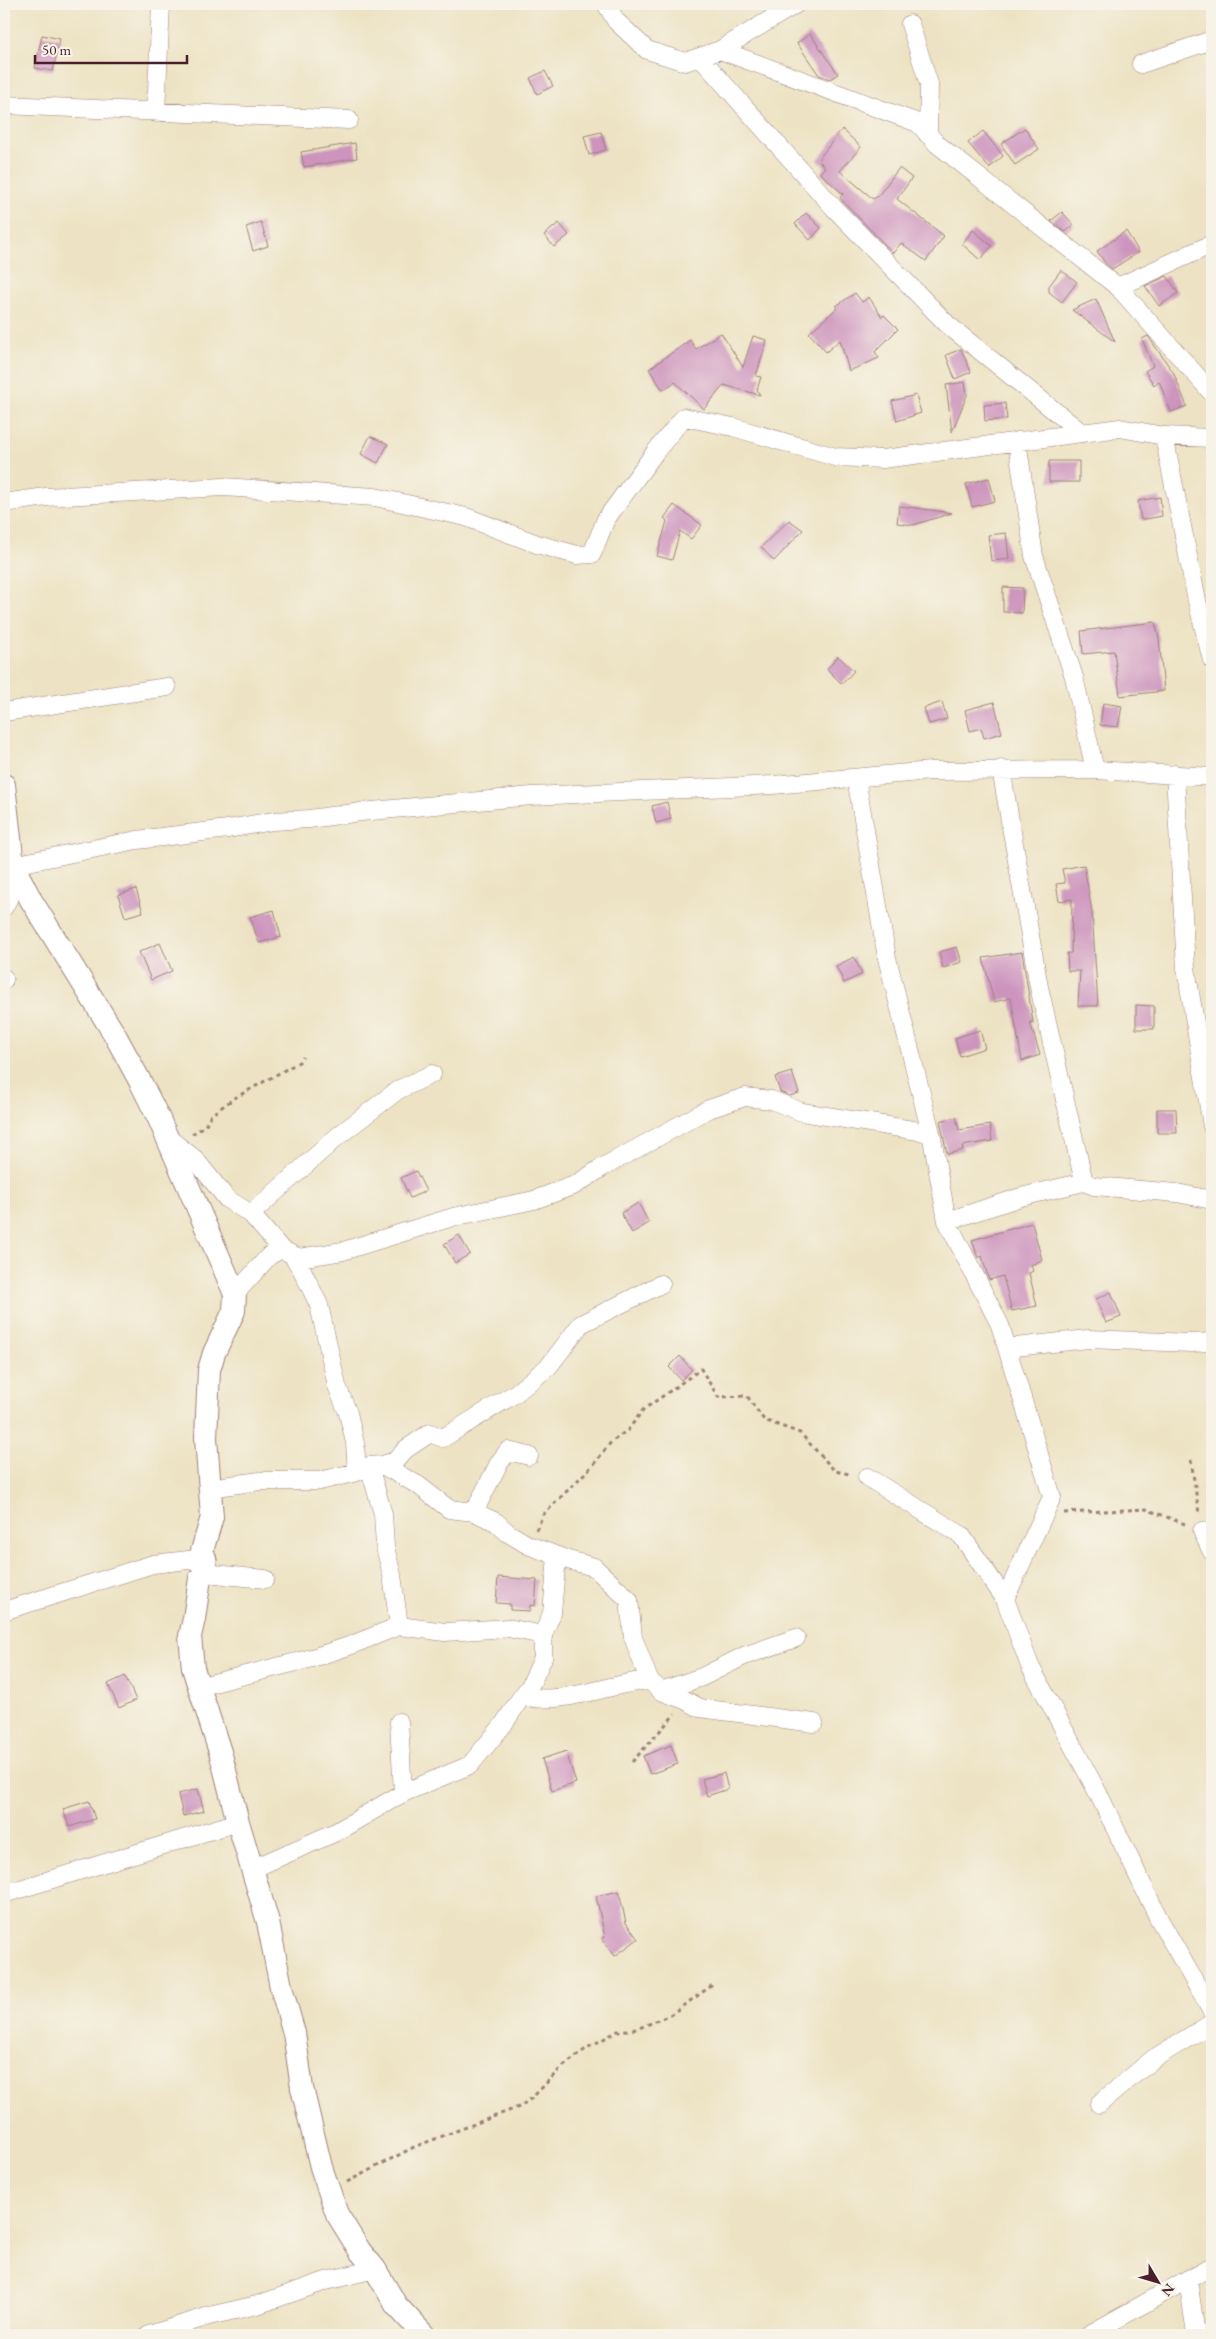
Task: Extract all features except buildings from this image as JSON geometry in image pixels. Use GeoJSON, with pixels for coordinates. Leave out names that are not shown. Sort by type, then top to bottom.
{"type":"FeatureCollection","features":[{"type":"Feature","properties":{"kind":"street"},"geometry":{"type":"LineString","coordinates":[[156,113],[160,4]]}},
{"type":"Feature","properties":{"kind":"street"},"geometry":{"type":"LineString","coordinates":[[606,4],[616,21],[647,50],[685,62],[720,50],[796,4]]}},
{"type":"Feature","properties":{"kind":"street"},"geometry":{"type":"LineString","coordinates":[[910,24],[929,84],[928,135]]}},
{"type":"Feature","properties":{"kind":"street"},"geometry":{"type":"LineString","coordinates":[[1141,64],[1212,40]]}},
{"type":"Feature","properties":{"kind":"street"},"geometry":{"type":"LineString","coordinates":[[720,50],[918,123],[937,144],[1118,287],[1212,392]]}},
{"type":"Feature","properties":{"kind":"street"},"geometry":{"type":"LineString","coordinates":[[700,57],[834,208],[948,325],[1082,433]]}},
{"type":"Feature","properties":{"kind":"street"},"geometry":{"type":"LineString","coordinates":[[4,105],[349,120]]}},
{"type":"Feature","properties":{"kind":"street"},"geometry":{"type":"LineString","coordinates":[[1118,287],[1212,244]]}},
{"type":"Feature","properties":{"kind":"street"},"geometry":{"type":"LineString","coordinates":[[4,503],[46,497],[224,487],[375,497],[466,517],[537,544],[577,555],[592,554],[606,519],[656,451],[684,417],[733,427],[835,457],[883,459],[1120,428],[1164,436],[1212,438]]}},
{"type":"Feature","properties":{"kind":"street"},"geometry":{"type":"LineString","coordinates":[[1164,436],[1197,601],[1212,660]]}},
{"type":"Feature","properties":{"kind":"street"},"geometry":{"type":"LineString","coordinates":[[1017,441],[1034,556],[1074,677],[1095,770]]}},
{"type":"Feature","properties":{"kind":"street"},"geometry":{"type":"LineString","coordinates":[[4,712],[167,687]]}},
{"type":"Feature","properties":{"kind":"street"},"geometry":{"type":"LineString","coordinates":[[1001,769],[1039,987],[1084,1182]]}},
{"type":"Feature","properties":{"kind":"street"},"geometry":{"type":"LineString","coordinates":[[13,865],[137,840],[228,829],[273,821],[532,796],[773,785],[931,771],[1001,769],[1095,770],[1212,777]]}},
{"type":"Feature","properties":{"kind":"street"},"geometry":{"type":"LineString","coordinates":[[1175,774],[1186,968],[1212,1126]]}},
{"type":"Feature","properties":{"kind":"street"},"geometry":{"type":"LineString","coordinates":[[856,778],[887,958],[931,1133],[947,1221],[1000,1325],[1052,1497],[1005,1599]]}},
{"type":"Feature","properties":{"kind":"street"},"geometry":{"type":"LineString","coordinates":[[4,785],[13,865],[13,890],[4,907]]}},
{"type":"Feature","properties":{"kind":"street"},"geometry":{"type":"LineString","coordinates":[[13,865],[31,900],[115,1035],[159,1119],[235,1294],[234,1311],[214,1353],[209,1370],[206,1438],[212,1517],[202,1551],[206,1565],[200,1578],[190,1636],[193,1668],[220,1754],[268,1922],[281,1987],[294,2033],[302,2088],[337,2214],[360,2251],[375,2269],[396,2305],[424,2335]]}},
{"type":"Feature","properties":{"kind":"street"},"geometry":{"type":"LineString","coordinates":[[251,1214],[338,1136],[398,1090],[432,1074]]}},
{"type":"Feature","properties":{"kind":"street"},"geometry":{"type":"LineString","coordinates":[[235,1294],[269,1256],[287,1252],[299,1258],[343,1251],[453,1217],[542,1197],[575,1185],[603,1167],[709,1109],[745,1097],[771,1100],[802,1112],[931,1133]]}},
{"type":"Feature","properties":{"kind":"street"},"geometry":{"type":"LineString","coordinates":[[164,1134],[195,1159],[227,1198],[251,1214],[287,1252],[302,1270],[319,1305],[337,1386],[348,1413],[355,1443],[369,1468],[382,1514],[385,1547],[392,1575],[399,1626]]}},
{"type":"Feature","properties":{"kind":"street"},"geometry":{"type":"LineString","coordinates":[[947,1221],[1021,1198],[1084,1182],[1094,1186],[1177,1193],[1212,1200]]}},
{"type":"Feature","properties":{"kind":"street"},"geometry":{"type":"LineString","coordinates":[[209,1488],[260,1481],[320,1481],[395,1461],[406,1449],[430,1433],[443,1438],[516,1393],[549,1366],[581,1324],[661,1284]]}},
{"type":"Feature","properties":{"kind":"street"},"geometry":{"type":"LineString","coordinates":[[1007,1348],[1088,1339],[1192,1344],[1212,1342]]}},
{"type":"Feature","properties":{"kind":"street"},"geometry":{"type":"LineString","coordinates":[[474,1512],[508,1451],[529,1456]]}},
{"type":"Feature","properties":{"kind":"street"},"geometry":{"type":"LineString","coordinates":[[369,1468],[418,1485],[449,1509],[474,1512],[496,1522],[508,1533],[528,1545],[594,1567],[629,1600],[633,1637],[655,1686]]}},
{"type":"Feature","properties":{"kind":"street"},"geometry":{"type":"LineString","coordinates":[[867,1477],[961,1535],[1005,1599],[1030,1666],[1099,1795],[1159,1919],[1212,2012]]}},
{"type":"Feature","properties":{"kind":"street"},"geometry":{"type":"LineString","coordinates":[[1202,1531],[1212,1552]]}},
{"type":"Feature","properties":{"kind":"street"},"geometry":{"type":"LineString","coordinates":[[252,1868],[336,1832],[403,1793],[470,1764],[503,1725],[529,1688],[543,1658],[543,1635],[552,1613],[557,1556]]}},
{"type":"Feature","properties":{"kind":"street"},"geometry":{"type":"LineString","coordinates":[[4,1611],[153,1564],[206,1565],[265,1580]]}},
{"type":"Feature","properties":{"kind":"street"},"geometry":{"type":"LineString","coordinates":[[198,1687],[312,1658],[349,1646],[399,1626],[445,1632],[508,1628],[543,1635]]}},
{"type":"Feature","properties":{"kind":"street"},"geometry":{"type":"LineString","coordinates":[[655,1686],[702,1677],[744,1656],[796,1638]]}},
{"type":"Feature","properties":{"kind":"street"},"geometry":{"type":"LineString","coordinates":[[522,1696],[539,1700],[626,1682],[655,1686],[700,1708],[814,1723]]}},
{"type":"Feature","properties":{"kind":"street"},"geometry":{"type":"LineString","coordinates":[[399,1722],[403,1793]]}},
{"type":"Feature","properties":{"kind":"street"},"geometry":{"type":"LineString","coordinates":[[4,1894],[238,1822]]}},
{"type":"Feature","properties":{"kind":"street"},"geometry":{"type":"LineString","coordinates":[[1098,2104],[1153,2059],[1212,2023]]}},
{"type":"Feature","properties":{"kind":"street"},"geometry":{"type":"LineString","coordinates":[[1088,2335],[1212,2266]]}},
{"type":"Feature","properties":{"kind":"street"},"geometry":{"type":"LineString","coordinates":[[149,2335],[209,2316],[257,2305],[326,2281],[375,2269]]}},
{"type":"Feature","properties":{"kind":"street"},"geometry":{"type":"LineString","coordinates":[[1188,2279],[1196,2335]]}},
{"type":"Feature","properties":{"kind":"path"},"geometry":{"type":"LineString","coordinates":[[164,1134],[186,1139],[205,1126],[211,1115],[233,1099],[299,1062],[303,1057]]}},
{"type":"Feature","properties":{"kind":"path"},"geometry":{"type":"LineString","coordinates":[[528,1545],[543,1515],[594,1464],[611,1442],[628,1430],[643,1410],[701,1369],[718,1397],[747,1396],[764,1420],[800,1433],[834,1471],[867,1477]]}},
{"type":"Feature","properties":{"kind":"path"},"geometry":{"type":"LineString","coordinates":[[1191,1460],[1202,1531]]}},
{"type":"Feature","properties":{"kind":"path"},"geometry":{"type":"LineString","coordinates":[[1044,1514],[1146,1509],[1202,1531]]}},
{"type":"Feature","properties":{"kind":"path"},"geometry":{"type":"LineString","coordinates":[[632,1762],[685,1700]]}},
{"type":"Feature","properties":{"kind":"path"},"geometry":{"type":"LineString","coordinates":[[329,2190],[414,2147],[519,2107],[532,2098],[561,2068],[587,2048],[618,2031],[637,2029],[670,2015],[714,1984]]}}]}
